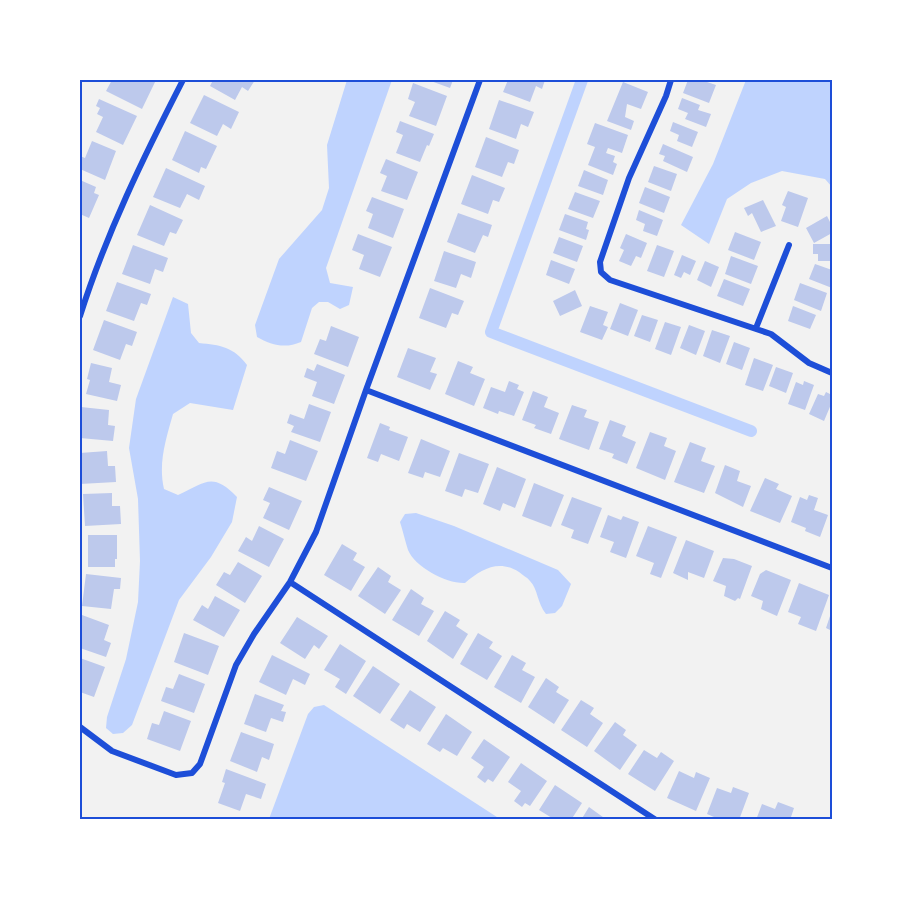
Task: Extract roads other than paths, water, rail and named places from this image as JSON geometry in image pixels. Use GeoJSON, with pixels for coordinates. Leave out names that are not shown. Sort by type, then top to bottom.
{"type":"FeatureCollection","features":[{"type":"Feature","properties":{"kind":"street"},"geometry":{"type":"LineString","coordinates":[[80,316],[113,228],[152,141],[183,80]]}},
{"type":"Feature","properties":{"kind":"street"},"geometry":{"type":"LineString","coordinates":[[80,727],[112,751],[176,775],[192,773],[200,764],[236,665],[254,634],[290,582],[316,532],[480,80]]}},
{"type":"Feature","properties":{"kind":"street"},"geometry":{"type":"LineString","coordinates":[[671,80],[629,177],[600,262],[601,272],[610,280],[771,334],[808,363],[832,373]]}},
{"type":"Feature","properties":{"kind":"street"},"geometry":{"type":"LineString","coordinates":[[756,328],[789,245]]}},
{"type":"Feature","properties":{"kind":"street"},"geometry":{"type":"LineString","coordinates":[[366,390],[832,568]]}},
{"type":"Feature","properties":{"kind":"street"},"geometry":{"type":"LineString","coordinates":[[290,582],[645,817],[656,819]]}},
{"type":"Feature","properties":{"kind":"water"},"geometry":{"type":"Polygon","coordinates":[[[347,80],[392,80],[326,268],[330,283],[353,287],[349,305],[340,309],[328,302],[319,302],[312,308],[301,342],[284,346],[273,344],[257,337],[255,325],[279,259],[322,210],[329,188],[327,145],[347,80]]]}},
{"type":"Feature","properties":{"kind":"water"},"geometry":{"type":"Polygon","coordinates":[[[746,80],[832,80],[832,187],[825,179],[782,171],[751,183],[727,199],[709,244],[681,225],[713,164],[746,80]]]}},
{"type":"Feature","properties":{"kind":"water"},"geometry":{"type":"Polygon","coordinates":[[[173,297],[188,304],[191,333],[199,343],[226,348],[237,354],[247,365],[233,410],[190,403],[173,414],[162,460],[164,489],[178,495],[202,484],[214,482],[221,484],[237,497],[232,522],[211,557],[179,600],[132,725],[123,733],[113,734],[106,728],[107,717],[126,659],[138,602],[140,561],[138,499],[129,448],[136,399],[173,297]]]}},
{"type":"Feature","properties":{"kind":"water"},"geometry":{"type":"Polygon","coordinates":[[[416,513],[454,526],[558,570],[571,584],[562,606],[555,613],[546,614],[533,584],[512,568],[490,567],[465,583],[458,583],[449,581],[424,568],[408,550],[400,522],[405,514],[416,513]]]}},
{"type":"Feature","properties":{"kind":"water"},"geometry":{"type":"Polygon","coordinates":[[[324,705],[500,819],[269,819],[308,714],[314,707],[324,705]]]}},
{"type":"Feature","properties":{"kind":"waterway"},"geometry":{"type":"LineString","coordinates":[[582,80],[491,332],[751,431]]}}]}
